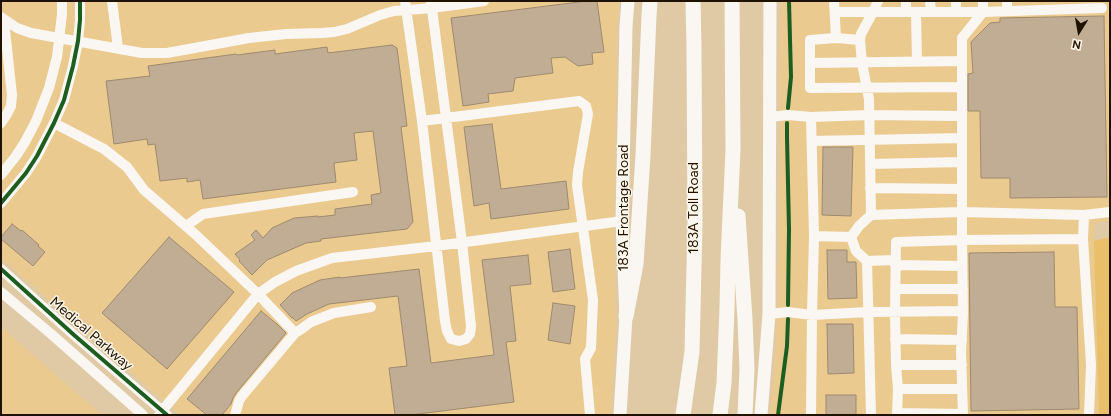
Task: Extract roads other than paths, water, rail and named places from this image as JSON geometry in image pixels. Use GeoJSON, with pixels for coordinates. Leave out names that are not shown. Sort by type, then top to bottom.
{"type":"FeatureCollection","features":[{"type":"Feature","properties":{"kind":"highway"},"geometry":{"type":"LineString","coordinates":[[626,316],[636,264],[650,1]]}},
{"type":"Feature","properties":{"kind":"highway","name":"183A Toll Road"},"geometry":{"type":"LineString","coordinates":[[683,415],[692,352],[694,224],[693,1]]}},
{"type":"Feature","properties":{"kind":"highway"},"geometry":{"type":"LineString","coordinates":[[720,415],[724,376],[733,150],[732,1]]}},
{"type":"Feature","properties":{"kind":"highway"},"geometry":{"type":"LineString","coordinates":[[733,150],[745,319],[747,369],[746,415]]}},
{"type":"Feature","properties":{"kind":"main road","name":"183A Frontage Road"},"geometry":{"type":"LineString","coordinates":[[620,415],[626,316],[622,221],[626,26],[628,1]]}},
{"type":"Feature","properties":{"kind":"main road"},"geometry":{"type":"LineString","coordinates":[[761,415],[768,314],[770,1]]}},
{"type":"Feature","properties":{"kind":"street"},"geometry":{"type":"LineString","coordinates":[[1,175],[25,142],[36,121],[49,88],[60,38],[62,1]]}},
{"type":"Feature","properties":{"kind":"street"},"geometry":{"type":"LineString","coordinates":[[1,203],[26,173],[54,123],[69,84],[74,66],[80,20],[80,1]]}},
{"type":"Feature","properties":{"kind":"street"},"geometry":{"type":"LineString","coordinates":[[112,1],[118,48]]}},
{"type":"Feature","properties":{"kind":"street"},"geometry":{"type":"LineString","coordinates":[[2,18],[17,28],[31,33],[142,53],[167,53],[255,37],[322,33],[347,29],[380,15],[394,11],[405,5],[484,1]]}},
{"type":"Feature","properties":{"kind":"street"},"geometry":{"type":"LineString","coordinates":[[834,1],[836,38]]}},
{"type":"Feature","properties":{"kind":"street"},"geometry":{"type":"LineString","coordinates":[[871,215],[869,99],[862,62],[860,40],[861,34],[874,12],[878,1]]}},
{"type":"Feature","properties":{"kind":"street"},"geometry":{"type":"LineString","coordinates":[[906,1],[911,12],[917,61]]}},
{"type":"Feature","properties":{"kind":"street"},"geometry":{"type":"LineString","coordinates":[[930,1],[931,12]]}},
{"type":"Feature","properties":{"kind":"street"},"geometry":{"type":"LineString","coordinates":[[956,1],[956,12]]}},
{"type":"Feature","properties":{"kind":"street"},"geometry":{"type":"LineString","coordinates":[[983,1],[983,12],[962,38],[961,212],[962,240],[962,266],[963,289],[963,415],[898,414],[895,339],[896,242],[962,240],[1084,239]]}},
{"type":"Feature","properties":{"kind":"street"},"geometry":{"type":"LineString","coordinates":[[405,5],[422,121],[445,320],[447,331],[451,339],[459,341],[466,339],[470,334],[471,326],[462,242],[431,4]]}},
{"type":"Feature","properties":{"kind":"street"},"geometry":{"type":"LineString","coordinates":[[835,12],[983,12],[1007,6],[1054,5],[1103,7]]}},
{"type":"Feature","properties":{"kind":"street"},"geometry":{"type":"LineString","coordinates":[[1,123],[11,106],[12,95],[2,18]]}},
{"type":"Feature","properties":{"kind":"street"},"geometry":{"type":"LineString","coordinates":[[860,40],[836,38],[810,40],[810,88],[962,87]]}},
{"type":"Feature","properties":{"kind":"street"},"geometry":{"type":"LineString","coordinates":[[810,63],[962,61]]}},
{"type":"Feature","properties":{"kind":"street"},"geometry":{"type":"LineString","coordinates":[[422,121],[579,101],[586,106],[588,114],[577,185],[593,300],[592,348],[585,359],[590,415]]}},
{"type":"Feature","properties":{"kind":"street"},"geometry":{"type":"LineString","coordinates":[[770,117],[869,115],[962,116]]}},
{"type":"Feature","properties":{"kind":"street"},"geometry":{"type":"LineString","coordinates":[[811,117],[814,236],[811,415]]}},
{"type":"Feature","properties":{"kind":"street"},"geometry":{"type":"LineString","coordinates":[[54,123],[104,149],[127,167],[144,190],[186,226],[258,294],[295,333]]}},
{"type":"Feature","properties":{"kind":"street"},"geometry":{"type":"LineString","coordinates":[[812,141],[962,138]]}},
{"type":"Feature","properties":{"kind":"street"},"geometry":{"type":"LineString","coordinates":[[870,164],[962,162]]}},
{"type":"Feature","properties":{"kind":"street"},"geometry":{"type":"LineString","coordinates":[[870,188],[962,188]]}},
{"type":"Feature","properties":{"kind":"street"},"geometry":{"type":"LineString","coordinates":[[186,226],[203,214],[353,192]]}},
{"type":"Feature","properties":{"kind":"street"},"geometry":{"type":"LineString","coordinates":[[851,237],[859,226],[871,215],[961,212],[1084,215],[1110,212]]}},
{"type":"Feature","properties":{"kind":"street"},"geometry":{"type":"LineString","coordinates":[[1084,215],[1091,365],[1089,415]]}},
{"type":"Feature","properties":{"kind":"street"},"geometry":{"type":"LineString","coordinates":[[160,414],[258,294],[275,282],[296,271],[332,258],[436,246],[622,221]]}},
{"type":"Feature","properties":{"kind":"street"},"geometry":{"type":"LineString","coordinates":[[814,236],[851,237]]}},
{"type":"Feature","properties":{"kind":"street"},"geometry":{"type":"LineString","coordinates":[[851,237],[856,251],[867,261],[962,266]]}},
{"type":"Feature","properties":{"kind":"street"},"geometry":{"type":"LineString","coordinates":[[867,261],[870,415]]}},
{"type":"Feature","properties":{"kind":"street","name":"Medical Parkway"},"geometry":{"type":"LineString","coordinates":[[1,269],[160,414]]}},
{"type":"Feature","properties":{"kind":"street"},"geometry":{"type":"LineString","coordinates":[[895,289],[963,289]]}},
{"type":"Feature","properties":{"kind":"street","name":"Medical Parkway"},"geometry":{"type":"LineString","coordinates":[[1,292],[144,415]]}},
{"type":"Feature","properties":{"kind":"street"},"geometry":{"type":"LineString","coordinates":[[235,415],[242,396],[295,333],[311,322],[334,312],[371,307]]}},
{"type":"Feature","properties":{"kind":"street"},"geometry":{"type":"LineString","coordinates":[[768,314],[788,312],[812,315],[868,312],[963,311]]}},
{"type":"Feature","properties":{"kind":"street"},"geometry":{"type":"LineString","coordinates":[[895,339],[962,340]]}},
{"type":"Feature","properties":{"kind":"street"},"geometry":{"type":"LineString","coordinates":[[896,365],[962,365]]}},
{"type":"Feature","properties":{"kind":"street"},"geometry":{"type":"LineString","coordinates":[[898,389],[962,389]]}}]}
